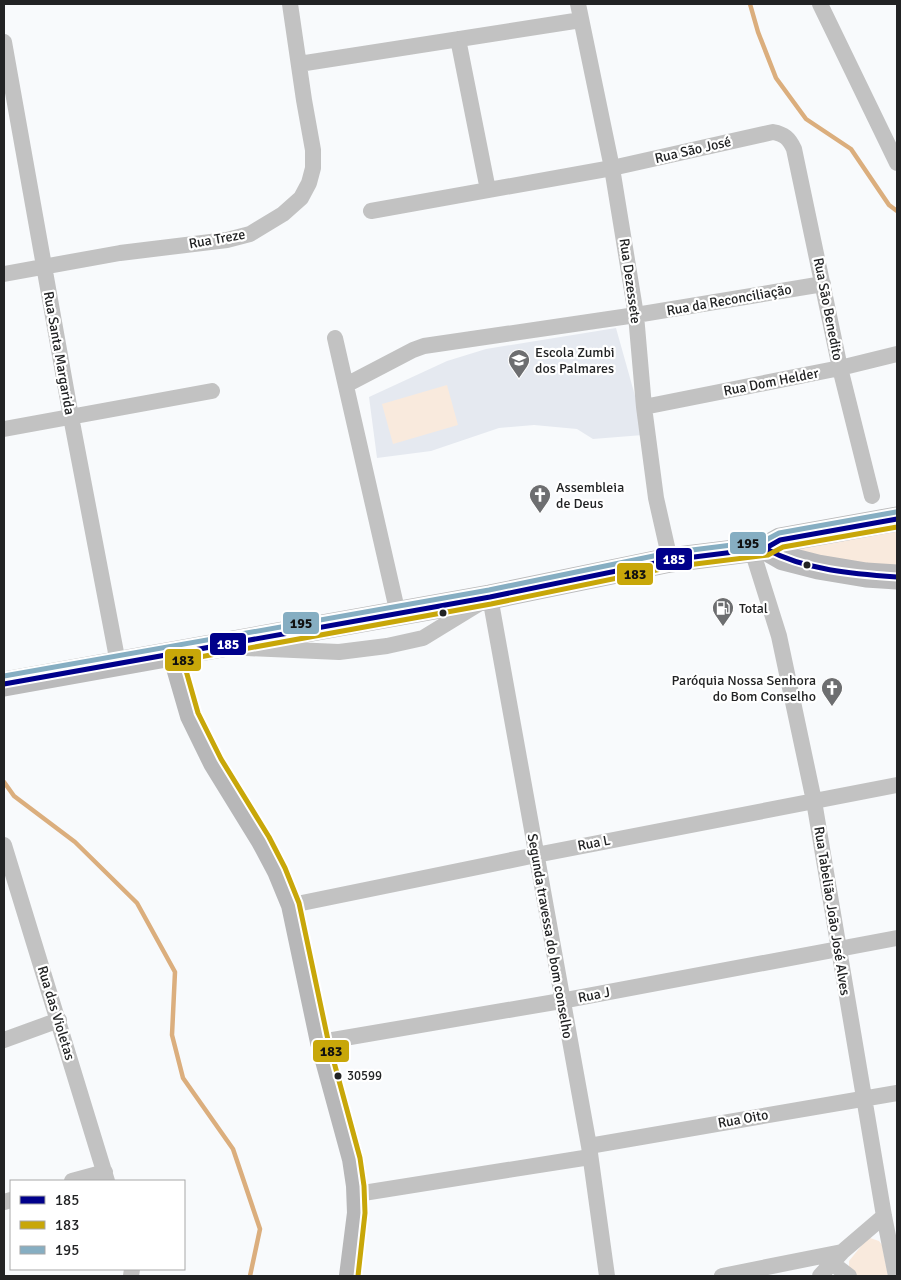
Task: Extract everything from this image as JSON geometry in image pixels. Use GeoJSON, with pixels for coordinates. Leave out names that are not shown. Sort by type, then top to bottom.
{"type":"FeatureCollection","features":[{"type":"Feature","properties":{"kind":"main road"},"geometry":{"type":"LineString","coordinates":[[4,684],[490,597],[670,560],[759,549],[780,540],[897,519]]}},
{"type":"Feature","properties":{"kind":"main road"},"geometry":{"type":"LineString","coordinates":[[759,549],[818,567],[866,575],[897,577]]}},
{"type":"Feature","properties":{"kind":"street","name":"Rua Treze"},"geometry":{"type":"LineString","coordinates":[[4,274],[120,253],[226,240],[250,234],[283,214],[301,198],[309,183],[313,168],[313,150],[290,4]]}},
{"type":"Feature","properties":{"kind":"street","name":"Rua Dezessete"},"geometry":{"type":"LineString","coordinates":[[578,4],[612,168],[636,315],[644,407],[656,498],[670,560]]}},
{"type":"Feature","properties":{"kind":"street"},"geometry":{"type":"LineString","coordinates":[[820,4],[897,163]]}},
{"type":"Feature","properties":{"kind":"street"},"geometry":{"type":"LineString","coordinates":[[299,64],[581,20]]}},
{"type":"Feature","properties":{"kind":"street"},"geometry":{"type":"LineString","coordinates":[[458,39],[488,190]]}},
{"type":"Feature","properties":{"kind":"street","name":"Rua Santa Margarida"},"geometry":{"type":"LineString","coordinates":[[4,42],[10,121],[44,266],[70,417],[118,663]]}},
{"type":"Feature","properties":{"kind":"street","name":"Rua São José"},"geometry":{"type":"LineString","coordinates":[[371,211],[612,168],[773,132]]}},
{"type":"Feature","properties":{"kind":"street","name":"Rua São Benedito"},"geometry":{"type":"LineString","coordinates":[[773,132],[783,134],[790,140],[794,149],[840,368],[872,496]]}},
{"type":"Feature","properties":{"kind":"street","name":"Rua da Reconciliação"},"geometry":{"type":"LineString","coordinates":[[346,385],[424,346],[636,315],[823,284]]}},
{"type":"Feature","properties":{"kind":"street"},"geometry":{"type":"LineString","coordinates":[[335,338],[398,614]]}},
{"type":"Feature","properties":{"kind":"street","name":"Rua Dom Helder"},"geometry":{"type":"LineString","coordinates":[[644,407],[840,368],[897,354]]}},
{"type":"Feature","properties":{"kind":"street"},"geometry":{"type":"LineString","coordinates":[[4,429],[212,391]]}},
{"type":"Feature","properties":{"kind":"street","name":"Rua Tabelião João José Alves"},"geometry":{"type":"LineString","coordinates":[[759,549],[814,801],[884,1216],[894,1247],[896,1276]]}},
{"type":"Feature","properties":{"kind":"street"},"geometry":{"type":"LineString","coordinates":[[216,646],[339,652],[387,646],[423,638],[490,597]]}},
{"type":"Feature","properties":{"kind":"street","name":"Segunda travessa do bom conselho"},"geometry":{"type":"LineString","coordinates":[[490,597],[589,1151],[607,1276]]}},
{"type":"Feature","properties":{"kind":"street"},"geometry":{"type":"LineString","coordinates":[[173,654],[191,716],[214,763],[262,841],[278,871],[292,905],[321,1042],[353,1159],[358,1213],[350,1276]]}},
{"type":"Feature","properties":{"kind":"street","name":"Rua L"},"geometry":{"type":"LineString","coordinates":[[292,905],[536,855],[897,785]]}},
{"type":"Feature","properties":{"kind":"street","name":"Rua das Violetas"},"geometry":{"type":"LineString","coordinates":[[4,845],[9,884],[59,1020],[106,1176]]}},
{"type":"Feature","properties":{"kind":"street","name":"Rua J"},"geometry":{"type":"LineString","coordinates":[[321,1042],[562,1001],[897,938]]}},
{"type":"Feature","properties":{"kind":"street"},"geometry":{"type":"LineString","coordinates":[[4,1040],[59,1020]]}},
{"type":"Feature","properties":{"kind":"street","name":"Rua Oito"},"geometry":{"type":"LineString","coordinates":[[357,1194],[897,1093]]}},
{"type":"Feature","properties":{"kind":"street"},"geometry":{"type":"LineString","coordinates":[[79,1180],[106,1176]]}},
{"type":"Feature","properties":{"kind":"street"},"geometry":{"type":"LineString","coordinates":[[820,1276],[837,1257],[884,1216]]}},
{"type":"Feature","properties":{"kind":"street"},"geometry":{"type":"LineString","coordinates":[[722,1276],[837,1257]]}},
{"type":"Feature","properties":{"kind":"street"},"geometry":{"type":"LineString","coordinates":[[837,1257],[849,1276]]}},
{"type":"Feature","properties":{"kind":"shaded area","name":"Escola Zumbi dos Palmares"},"geometry":{"type":"Polygon","coordinates":[[[616,328],[637,403],[643,435],[593,439],[577,429],[534,425],[499,428],[431,451],[377,458],[369,397],[447,361],[486,349],[616,328]]]}},
{"type":"Feature","properties":{"kind":"shaded area"},"geometry":{"type":"Polygon","coordinates":[[[447,385],[458,425],[393,444],[382,404],[447,385]]]}},
{"type":"Feature","properties":{"kind":"shaded area"},"geometry":{"type":"Polygon","coordinates":[[[897,526],[897,572],[779,551],[897,526]]]}},
{"type":"Feature","properties":{"kind":"shaded area"},"geometry":{"type":"Polygon","coordinates":[[[870,1238],[879,1241],[882,1245],[888,1276],[858,1276],[849,1269],[849,1261],[866,1240],[870,1238]]]}},
{"type":"Feature","properties":{"kind":"waterway"},"geometry":{"type":"LineString","coordinates":[[750,4],[758,32],[776,78],[806,119],[851,149],[889,205],[897,211]]}},
{"type":"Feature","properties":{"kind":"waterway"},"geometry":{"type":"LineString","coordinates":[[4,782],[14,796],[75,842],[137,903],[175,972],[172,1035],[183,1078],[233,1149],[260,1229],[250,1276]]}},
{"type":"Feature","properties":{"kind":"transit line","name":"195"},"geometry":{"type":"LineString","coordinates":[[4,676],[489,590],[668,553],[764,541],[779,533],[896,512]]}},
{"type":"Feature","properties":{"kind":"transit line","name":"185"},"geometry":{"type":"LineString","coordinates":[[4,684],[490,597],[670,560],[766,548],[780,540],[897,519]]}},
{"type":"Feature","properties":{"kind":"transit line","name":"183"},"geometry":{"type":"LineString","coordinates":[[358,1276],[365,1213],[360,1158],[328,1040],[299,903],[285,868],[269,837],[221,759],[198,713],[183,660],[491,604],[671,567],[768,555],[783,547],[897,527]]}},
{"type":"Feature","properties":{"kind":"transit line","name":"185"},"geometry":{"type":"LineString","coordinates":[[766,549],[797,562],[830,570],[897,577]]}},
{"type":"Feature","properties":{"kind":"place","name":"Escola Zumbi dos Palmares"},"geometry":{"type":"Point","coordinates":[519,379]}},
{"type":"Feature","properties":{"kind":"place","name":"Assembleia de Deus"},"geometry":{"type":"Point","coordinates":[540,514]}},
{"type":"Feature","properties":{"kind":"place","name":"Total"},"geometry":{"type":"Point","coordinates":[723,627]}},
{"type":"Feature","properties":{"kind":"place","name":"Paróquia Nossa Senhora do Bom Conselho"},"geometry":{"type":"Point","coordinates":[832,707]}},
{"type":"Feature","properties":{"kind":"place","name":"30599"},"geometry":{"type":"Point","coordinates":[338,1076]}}]}
